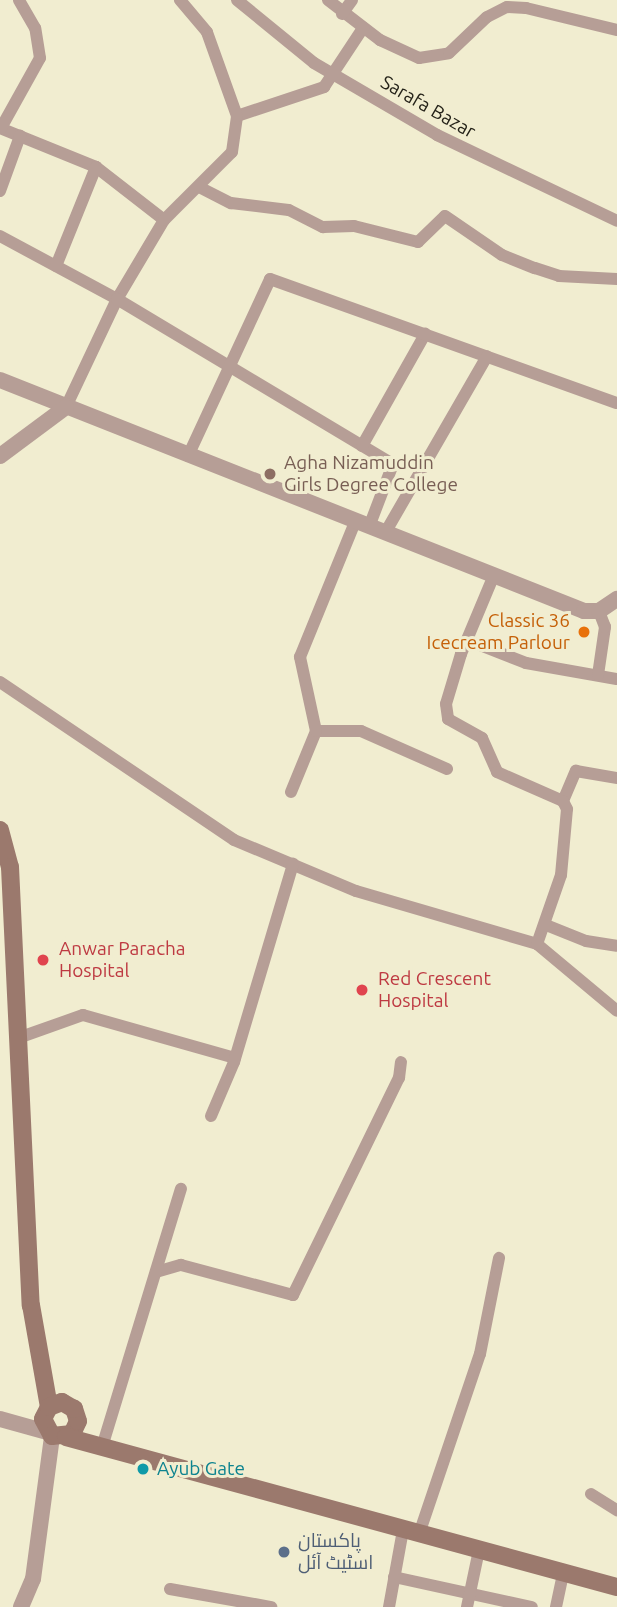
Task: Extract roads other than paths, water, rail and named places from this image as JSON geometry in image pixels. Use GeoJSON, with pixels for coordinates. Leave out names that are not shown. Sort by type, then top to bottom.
{"type":"FeatureCollection","features":[{"type":"Feature","properties":{"kind":"main road"},"geometry":{"type":"LineString","coordinates":[[0,830],[10,867],[31,1305],[49,1407],[43,1419],[55,1435],[617,1587]]}},
{"type":"Feature","properties":{"kind":"main road"},"geometry":{"type":"LineString","coordinates":[[49,1407],[62,1402],[74,1409],[78,1422],[55,1435]]}},
{"type":"Feature","properties":{"kind":"street"},"geometry":{"type":"LineString","coordinates":[[19,0],[34,28],[40,58],[0,128],[96,167],[164,219]]}},
{"type":"Feature","properties":{"kind":"street"},"geometry":{"type":"LineString","coordinates":[[0,456],[66,407],[117,299],[164,219],[232,152],[237,116],[207,32],[180,0]]}},
{"type":"Feature","properties":{"kind":"street","name":"Sarafa Bazar"},"geometry":{"type":"LineString","coordinates":[[237,0],[334,74],[483,160],[617,221]]}},
{"type":"Feature","properties":{"kind":"street"},"geometry":{"type":"LineString","coordinates":[[328,0],[342,14],[363,28],[419,58],[432,59],[449,53],[487,17],[520,4],[617,30]]}},
{"type":"Feature","properties":{"kind":"street"},"geometry":{"type":"LineString","coordinates":[[342,14],[352,0]]}},
{"type":"Feature","properties":{"kind":"street"},"geometry":{"type":"LineString","coordinates":[[237,116],[324,87],[363,28]]}},
{"type":"Feature","properties":{"kind":"street"},"geometry":{"type":"LineString","coordinates":[[0,191],[20,136]]}},
{"type":"Feature","properties":{"kind":"street"},"geometry":{"type":"LineString","coordinates":[[56,266],[96,167]]}},
{"type":"Feature","properties":{"kind":"street"},"geometry":{"type":"LineString","coordinates":[[199,187],[231,203],[289,210],[323,227],[354,226],[418,242],[446,216],[502,255],[535,268],[559,276],[617,279]]}},
{"type":"Feature","properties":{"kind":"street"},"geometry":{"type":"LineString","coordinates":[[0,236],[117,299],[393,464],[300,657],[316,731],[291,792]]}},
{"type":"Feature","properties":{"kind":"street"},"geometry":{"type":"LineString","coordinates":[[188,456],[270,279],[617,403]]}},
{"type":"Feature","properties":{"kind":"street"},"geometry":{"type":"LineString","coordinates":[[362,446],[425,334]]}},
{"type":"Feature","properties":{"kind":"street"},"geometry":{"type":"LineString","coordinates":[[385,533],[487,356]]}},
{"type":"Feature","properties":{"kind":"street"},"geometry":{"type":"LineString","coordinates":[[0,380],[584,611],[599,611],[617,599]]}},
{"type":"Feature","properties":{"kind":"street"},"geometry":{"type":"LineString","coordinates":[[494,575],[467,640],[446,704],[448,719],[482,738],[497,772],[562,801],[567,809],[565,851],[546,925],[537,944]]}},
{"type":"Feature","properties":{"kind":"street"},"geometry":{"type":"LineString","coordinates":[[597,675],[605,627],[599,611]]}},
{"type":"Feature","properties":{"kind":"street"},"geometry":{"type":"LineString","coordinates":[[467,640],[526,663],[617,678]]}},
{"type":"Feature","properties":{"kind":"street"},"geometry":{"type":"LineString","coordinates":[[0,682],[234,840],[356,891],[537,944],[617,1011]]}},
{"type":"Feature","properties":{"kind":"street"},"geometry":{"type":"LineString","coordinates":[[316,731],[361,731],[447,769]]}},
{"type":"Feature","properties":{"kind":"street"},"geometry":{"type":"LineString","coordinates":[[562,801],[576,771],[617,778]]}},
{"type":"Feature","properties":{"kind":"street"},"geometry":{"type":"LineString","coordinates":[[211,1116],[235,1058],[293,864]]}},
{"type":"Feature","properties":{"kind":"street"},"geometry":{"type":"LineString","coordinates":[[546,925],[586,942],[617,946]]}},
{"type":"Feature","properties":{"kind":"street"},"geometry":{"type":"LineString","coordinates":[[18,1038],[83,1015],[235,1058]]}},
{"type":"Feature","properties":{"kind":"street"},"geometry":{"type":"LineString","coordinates":[[156,1272],[181,1265],[293,1295],[399,1078],[401,1062]]}},
{"type":"Feature","properties":{"kind":"street"},"geometry":{"type":"LineString","coordinates":[[102,1447],[181,1189]]}},
{"type":"Feature","properties":{"kind":"street"},"geometry":{"type":"LineString","coordinates":[[389,1607],[394,1577],[480,1354],[499,1258]]}},
{"type":"Feature","properties":{"kind":"street"},"geometry":{"type":"LineString","coordinates":[[0,1419],[55,1435],[33,1579],[21,1607]]}},
{"type":"Feature","properties":{"kind":"street"},"geometry":{"type":"LineString","coordinates":[[591,1494],[616,1505]]}},
{"type":"Feature","properties":{"kind":"street"},"geometry":{"type":"LineString","coordinates":[[467,1607],[479,1550]]}},
{"type":"Feature","properties":{"kind":"street"},"geometry":{"type":"LineString","coordinates":[[556,1607],[563,1573]]}},
{"type":"Feature","properties":{"kind":"street"},"geometry":{"type":"LineString","coordinates":[[394,1577],[532,1607]]}},
{"type":"Feature","properties":{"kind":"street"},"geometry":{"type":"LineString","coordinates":[[170,1589],[216,1603],[271,1607]]}},
{"type":"Feature","properties":{"kind":"place","name":"Agha Nizamuddin Girls Degree College"},"geometry":{"type":"Point","coordinates":[270,474]}},
{"type":"Feature","properties":{"kind":"place","name":"Classic 36 Icecream Parlour"},"geometry":{"type":"Point","coordinates":[584,632]}},
{"type":"Feature","properties":{"kind":"place","name":"Anwar Paracha Hospital"},"geometry":{"type":"Point","coordinates":[43,960]}},
{"type":"Feature","properties":{"kind":"place","name":"Red Crescent Hospital"},"geometry":{"type":"Point","coordinates":[362,990]}},
{"type":"Feature","properties":{"kind":"place","name":"Ayub Gate"},"geometry":{"type":"Point","coordinates":[143,1469]}},
{"type":"Feature","properties":{"kind":"place","name":"پاکستان اسٹیٹ آئل"},"geometry":{"type":"Point","coordinates":[284,1552]}}]}
